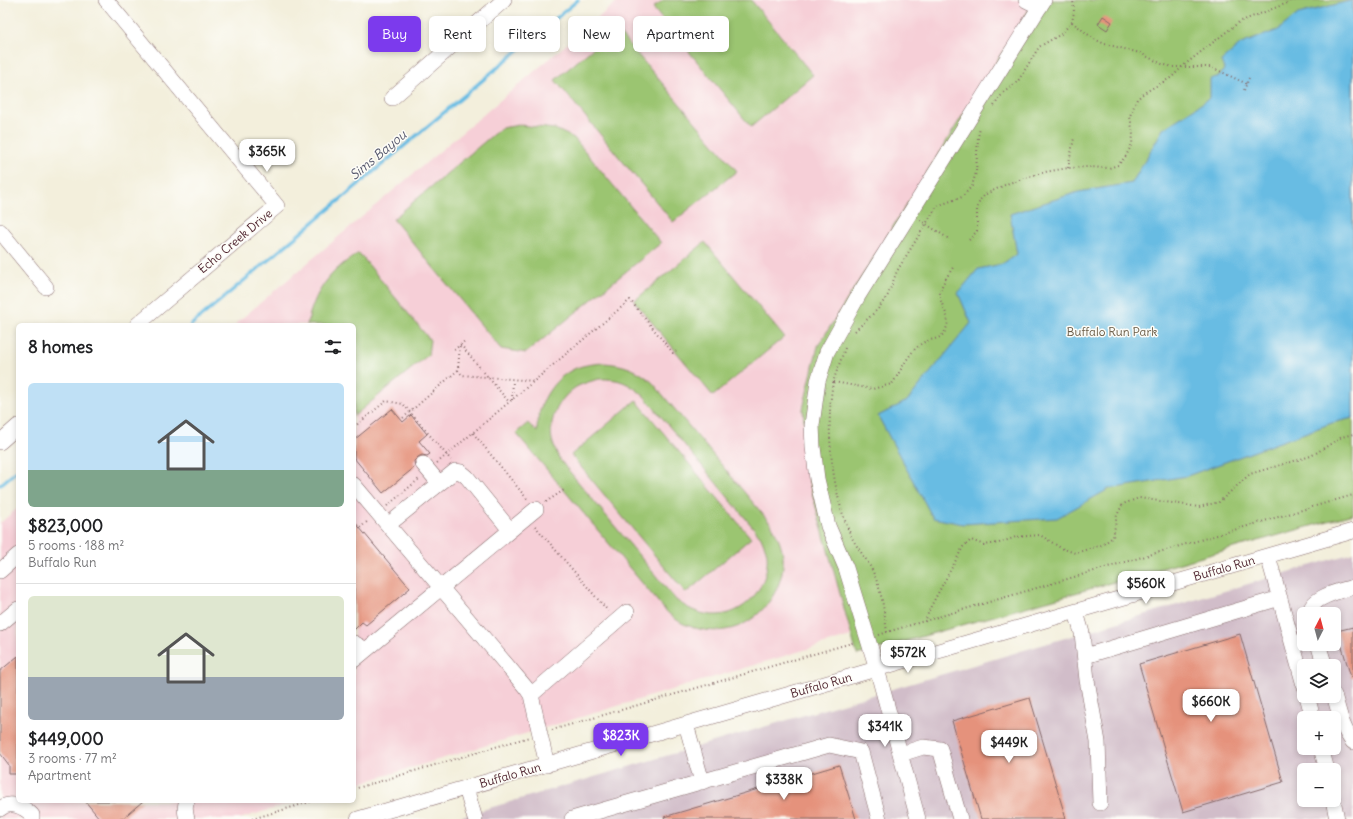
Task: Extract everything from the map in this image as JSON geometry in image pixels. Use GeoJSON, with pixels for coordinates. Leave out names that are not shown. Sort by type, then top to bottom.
{"type":"FeatureCollection","features":[{"type":"Feature","properties":{"kind":"street","name":"Echo Creek Drive"},"geometry":{"type":"LineString","coordinates":[[106,0],[277,206],[139,323]]}},
{"type":"Feature","properties":{"kind":"street"},"geometry":{"type":"LineString","coordinates":[[392,98],[504,0]]}},
{"type":"Feature","properties":{"kind":"street"},"geometry":{"type":"LineString","coordinates":[[914,818],[900,754],[877,669],[846,568],[828,526],[817,479],[812,425],[818,381],[827,352],[858,296],[1042,3],[1026,0]]}},
{"type":"Feature","properties":{"kind":"street"},"geometry":{"type":"LineString","coordinates":[[0,231],[46,287]]}},
{"type":"Feature","properties":{"kind":"street"},"geometry":{"type":"LineString","coordinates":[[0,442],[16,428]]}},
{"type":"Feature","properties":{"kind":"street"},"geometry":{"type":"LineString","coordinates":[[426,467],[439,483]]}},
{"type":"Feature","properties":{"kind":"street"},"geometry":{"type":"LineString","coordinates":[[388,525],[439,483],[455,472],[461,472],[467,477],[510,530]]}},
{"type":"Feature","properties":{"kind":"street"},"geometry":{"type":"LineString","coordinates":[[356,487],[527,689],[530,695],[547,764]]}},
{"type":"Feature","properties":{"kind":"street"},"geometry":{"type":"LineString","coordinates":[[356,655],[360,646],[441,587],[531,513]]}},
{"type":"Feature","properties":{"kind":"street","name":"Buffalo Run"},"geometry":{"type":"LineString","coordinates":[[358,819],[1353,531]]}},
{"type":"Feature","properties":{"kind":"street"},"geometry":{"type":"LineString","coordinates":[[1268,556],[1297,660]]}},
{"type":"Feature","properties":{"kind":"street"},"geometry":{"type":"LineString","coordinates":[[0,571],[16,557]]}},
{"type":"Feature","properties":{"kind":"street"},"geometry":{"type":"LineString","coordinates":[[1312,607],[1316,601],[1325,596],[1353,587]]}},
{"type":"Feature","properties":{"kind":"street"},"geometry":{"type":"LineString","coordinates":[[1085,656],[1280,598]]}},
{"type":"Feature","properties":{"kind":"street"},"geometry":{"type":"LineString","coordinates":[[0,624],[16,611]]}},
{"type":"Feature","properties":{"kind":"street"},"geometry":{"type":"LineString","coordinates":[[1076,612],[1082,633],[1087,680],[1098,742],[1100,803]]}},
{"type":"Feature","properties":{"kind":"street"},"geometry":{"type":"LineString","coordinates":[[530,695],[622,616]]}},
{"type":"Feature","properties":{"kind":"street"},"geometry":{"type":"LineString","coordinates":[[1337,703],[1345,730],[1353,742]]}},
{"type":"Feature","properties":{"kind":"street"},"geometry":{"type":"LineString","coordinates":[[686,724],[702,782]]}},
{"type":"Feature","properties":{"kind":"street"},"geometry":{"type":"LineString","coordinates":[[572,819],[829,745],[861,752],[879,819]]}},
{"type":"Feature","properties":{"kind":"street"},"geometry":{"type":"LineString","coordinates":[[900,754],[923,747],[940,749],[960,819]]}},
{"type":"Feature","properties":{"kind":"street"},"geometry":{"type":"LineString","coordinates":[[466,788],[475,819]]}},
{"type":"Feature","properties":{"kind":"street"},"geometry":{"type":"LineString","coordinates":[[186,803],[185,810],[187,819]]}},
{"type":"Feature","properties":{"kind":"street"},"geometry":{"type":"LineString","coordinates":[[0,809],[3,806],[18,806],[27,810],[32,815],[32,819]]}},
{"type":"Feature","properties":{"kind":"street"},"geometry":{"type":"LineString","coordinates":[[1334,807],[1336,819]]}},
{"type":"Feature","properties":{"kind":"path"},"geometry":{"type":"LineString","coordinates":[[994,106],[1003,94],[1018,81],[1038,47],[1061,34],[1072,22],[1074,12],[1073,0]]}},
{"type":"Feature","properties":{"kind":"path"},"geometry":{"type":"LineString","coordinates":[[969,240],[977,230],[977,209],[980,200],[986,194],[1009,184],[1045,172],[1068,168],[1109,168],[1118,165],[1126,156],[1132,144],[1133,134],[1130,116],[1137,99],[1144,93],[1172,77],[1183,66],[1239,22],[1295,0]]}},
{"type":"Feature","properties":{"kind":"path"},"geometry":{"type":"LineString","coordinates":[[1072,22],[1094,39],[1105,44],[1140,53],[1162,64],[1172,67],[1211,67],[1247,84]]}},
{"type":"Feature","properties":{"kind":"path"},"geometry":{"type":"LineString","coordinates":[[1244,90],[1250,78]]}},
{"type":"Feature","properties":{"kind":"path"},"geometry":{"type":"LineString","coordinates":[[851,336],[858,327],[878,309],[888,295],[898,271],[937,206],[962,197],[972,186],[976,172],[978,137],[981,125]]}},
{"type":"Feature","properties":{"kind":"path"},"geometry":{"type":"LineString","coordinates":[[1068,168],[1074,138]]}},
{"type":"Feature","properties":{"kind":"path"},"geometry":{"type":"LineString","coordinates":[[910,213],[949,239]]}},
{"type":"Feature","properties":{"kind":"path"},"geometry":{"type":"LineString","coordinates":[[834,382],[872,389],[892,384],[914,350],[923,343],[932,339],[940,338],[946,331],[948,323],[948,315],[940,294],[943,284],[954,266]]}},
{"type":"Feature","properties":{"kind":"path"},"geometry":{"type":"LineString","coordinates":[[360,528],[378,513],[426,467],[447,455],[630,300],[673,352],[676,350]]}},
{"type":"Feature","properties":{"kind":"path"},"geometry":{"type":"LineString","coordinates":[[454,350],[466,340]]}},
{"type":"Feature","properties":{"kind":"path"},"geometry":{"type":"LineString","coordinates":[[460,344],[458,370],[462,375],[534,381]]}},
{"type":"Feature","properties":{"kind":"path"},"geometry":{"type":"LineString","coordinates":[[460,344],[509,402]]}},
{"type":"Feature","properties":{"kind":"path"},"geometry":{"type":"LineString","coordinates":[[845,347],[834,382],[830,424],[834,476],[843,516],[849,533],[873,570],[880,588],[887,632]]}},
{"type":"Feature","properties":{"kind":"path"},"geometry":{"type":"LineString","coordinates":[[403,418],[458,370]]}},
{"type":"Feature","properties":{"kind":"path"},"geometry":{"type":"LineString","coordinates":[[512,400],[513,380]]}},
{"type":"Feature","properties":{"kind":"path"},"geometry":{"type":"LineString","coordinates":[[356,425],[386,401],[403,404],[455,465],[455,472]]}},
{"type":"Feature","properties":{"kind":"path"},"geometry":{"type":"LineString","coordinates":[[473,433],[531,513],[622,616]]}},
{"type":"Feature","properties":{"kind":"path"},"geometry":{"type":"LineString","coordinates":[[925,622],[930,608],[963,547],[971,540],[984,545],[999,543],[1016,537],[1040,535],[1061,548],[1075,553],[1102,545],[1113,538],[1117,515],[1123,504],[1140,498],[1199,507],[1219,502],[1250,474],[1311,456],[1342,437],[1353,434]]}},
{"type":"Feature","properties":{"kind":"path"},"geometry":{"type":"LineString","coordinates":[[531,513],[564,490]]}},
{"type":"Feature","properties":{"kind":"path"},"geometry":{"type":"LineString","coordinates":[[356,788],[1353,495]]}},
{"type":"Feature","properties":{"kind":"path"},"geometry":{"type":"LineString","coordinates":[[252,819],[306,803]]}},
{"type":"Feature","properties":{"kind":"shaded area"},"geometry":{"type":"Polygon","coordinates":[[[619,0],[1035,0],[803,409],[809,481],[851,636],[356,784],[356,323],[236,323],[557,52],[560,52],[560,50],[568,43],[568,52],[625,52],[625,16],[600,16],[619,0]]]}},
{"type":"Feature","properties":{"kind":"shaded area"},"geometry":{"type":"Polygon","coordinates":[[[16,510],[16,803],[292,803],[239,819],[0,819],[0,523],[16,510]]]}},
{"type":"Feature","properties":{"kind":"shaded area"},"geometry":{"type":"Polygon","coordinates":[[[1353,553],[1353,819],[452,819],[1353,553]]]}},
{"type":"Feature","properties":{"kind":"green space"},"geometry":{"type":"Polygon","coordinates":[[[663,0],[751,0],[813,75],[751,127],[689,52],[729,52],[729,16],[660,16],[653,8],[663,0]]]}},
{"type":"Feature","properties":{"kind":"green space","name":"Buffalo Run Park"},"geometry":{"type":"Polygon","coordinates":[[[1035,0],[1353,0],[1353,514],[857,655],[809,482],[803,409],[818,346],[1035,0]]]}},
{"type":"Feature","properties":{"kind":"green space"},"geometry":{"type":"Polygon","coordinates":[[[625,40],[633,49],[633,52],[636,52],[737,171],[673,222],[555,80],[588,52],[625,52],[625,40]]]}},
{"type":"Feature","properties":{"kind":"green space"},"geometry":{"type":"Polygon","coordinates":[[[519,125],[555,129],[574,138],[661,243],[526,353],[501,349],[393,219],[496,132],[502,128],[519,125]]]}},
{"type":"Feature","properties":{"kind":"green space"},"geometry":{"type":"Polygon","coordinates":[[[705,242],[784,337],[713,396],[634,301],[705,242]]]}},
{"type":"Feature","properties":{"kind":"green space"},"geometry":{"type":"Polygon","coordinates":[[[359,253],[430,340],[428,355],[356,414],[356,323],[308,323],[314,302],[319,292],[332,275],[359,253]]]}},
{"type":"Feature","properties":{"kind":"green space"},"geometry":{"type":"Polygon","coordinates":[[[603,363],[629,368],[652,382],[771,524],[781,547],[783,555],[783,568],[775,592],[768,603],[749,621],[737,627],[720,631],[711,631],[685,625],[672,617],[516,433],[528,423],[537,432],[539,413],[546,396],[557,381],[564,375],[579,367],[603,363]],[[599,379],[578,386],[566,396],[557,409],[551,432],[552,440],[560,460],[676,600],[693,610],[712,615],[735,611],[745,605],[753,597],[760,588],[764,577],[767,566],[767,554],[761,537],[644,396],[623,382],[599,379]]]}},
{"type":"Feature","properties":{"kind":"green space"},"geometry":{"type":"Polygon","coordinates":[[[636,400],[751,538],[686,593],[571,455],[636,400]]]}},
{"type":"Feature","properties":{"kind":"water"},"geometry":{"type":"Polygon","coordinates":[[[1353,0],[1353,418],[1332,423],[1187,476],[1109,489],[1057,518],[963,524],[933,518],[878,416],[907,401],[971,323],[958,293],[978,269],[1002,264],[1017,254],[1010,214],[1078,192],[1132,183],[1163,129],[1210,98],[1210,79],[1220,76],[1224,69],[1221,61],[1241,44],[1278,30],[1298,14],[1353,0]]]}},
{"type":"Feature","properties":{"kind":"building"},"geometry":{"type":"Polygon","coordinates":[[[1103,16],[1112,22],[1107,30],[1098,24],[1103,16]]]}},
{"type":"Feature","properties":{"kind":"building"},"geometry":{"type":"Polygon","coordinates":[[[392,409],[403,422],[411,415],[427,434],[419,441],[430,454],[427,456],[422,455],[418,457],[414,461],[415,467],[383,493],[356,460],[356,438],[392,409]]]}},
{"type":"Feature","properties":{"kind":"building"},"geometry":{"type":"Polygon","coordinates":[[[356,523],[410,588],[366,625],[362,622],[356,628],[356,523]]]}},
{"type":"Feature","properties":{"kind":"building"},"geometry":{"type":"Polygon","coordinates":[[[1353,627],[1353,677],[1351,677],[1341,644],[1341,630],[1353,627]]]}},
{"type":"Feature","properties":{"kind":"building"},"geometry":{"type":"Polygon","coordinates":[[[1240,634],[1283,782],[1183,812],[1139,664],[1240,634]]]}},
{"type":"Feature","properties":{"kind":"building"},"geometry":{"type":"Polygon","coordinates":[[[16,658],[16,774],[9,774],[9,765],[0,753],[0,671],[16,658]]]}},
{"type":"Feature","properties":{"kind":"building"},"geometry":{"type":"Polygon","coordinates":[[[1030,698],[1066,819],[981,819],[952,721],[1030,698]]]}},
{"type":"Feature","properties":{"kind":"building"},"geometry":{"type":"Polygon","coordinates":[[[839,765],[856,819],[665,819],[664,817],[839,765]]]}},
{"type":"Feature","properties":{"kind":"building"},"geometry":{"type":"Polygon","coordinates":[[[87,803],[141,803],[122,819],[100,819],[87,803]]]}},
{"type":"Feature","properties":{"kind":"waterway","name":"Sims Bayou"},"geometry":{"type":"LineString","coordinates":[[193,323],[578,0]]}},
{"type":"Feature","properties":{"kind":"waterway","name":"Sims Bayou"},"geometry":{"type":"LineString","coordinates":[[0,485],[16,472]]}}]}
